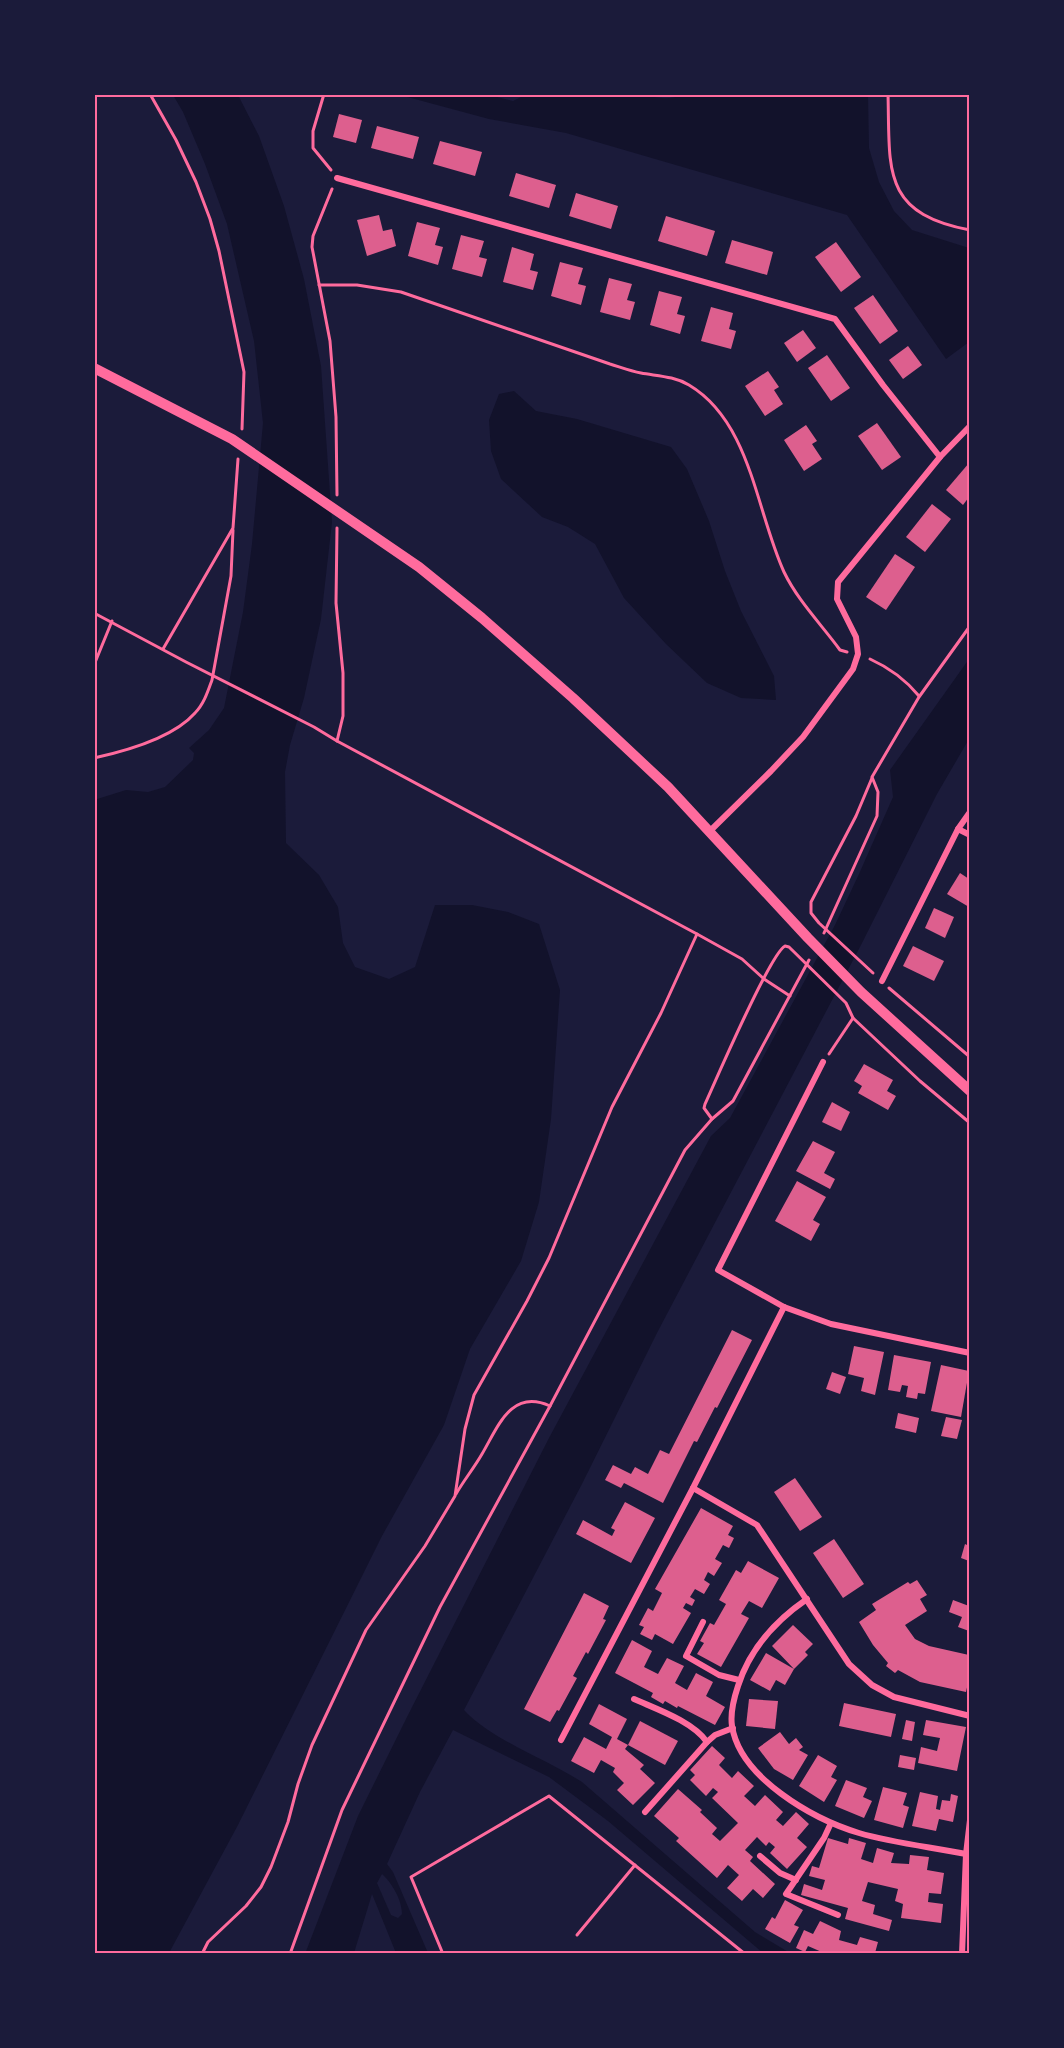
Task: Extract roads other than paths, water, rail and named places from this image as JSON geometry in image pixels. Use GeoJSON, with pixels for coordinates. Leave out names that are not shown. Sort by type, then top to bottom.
{"type":"FeatureCollection","features":[{"type":"Feature","properties":{"kind":"street"},"geometry":{"type":"LineString","coordinates":[[337,178],[835,319],[940,457]]}},
{"type":"Feature","properties":{"kind":"street"},"geometry":{"type":"LineString","coordinates":[[94,368],[232,439],[340,518],[418,567],[482,618],[668,786],[861,992],[969,1091]]}},
{"type":"Feature","properties":{"kind":"street"},"geometry":{"type":"LineString","coordinates":[[710,831],[803,737],[848,676],[858,654],[856,637],[837,599],[838,582],[940,457],[969,426]]}},
{"type":"Feature","properties":{"kind":"street"},"geometry":{"type":"LineString","coordinates":[[882,981],[958,829],[969,812]]}},
{"type":"Feature","properties":{"kind":"street"},"geometry":{"type":"LineString","coordinates":[[958,829],[969,835]]}},
{"type":"Feature","properties":{"kind":"street"},"geometry":{"type":"LineString","coordinates":[[824,1062],[718,1270],[784,1307],[831,1324],[969,1353]]}},
{"type":"Feature","properties":{"kind":"street"},"geometry":{"type":"LineString","coordinates":[[561,1740],[693,1488],[784,1307]]}},
{"type":"Feature","properties":{"kind":"street"},"geometry":{"type":"LineString","coordinates":[[693,1488],[757,1525],[849,1664],[872,1685],[894,1697],[969,1716]]}},
{"type":"Feature","properties":{"kind":"street"},"geometry":{"type":"LineString","coordinates":[[807,1599],[775,1623],[755,1651],[739,1680],[733,1706],[733,1728],[747,1761],[771,1786],[831,1823],[859,1833],[966,1854]]}},
{"type":"Feature","properties":{"kind":"street"},"geometry":{"type":"LineString","coordinates":[[703,1622],[686,1656],[719,1675],[739,1680]]}},
{"type":"Feature","properties":{"kind":"street"},"geometry":{"type":"LineString","coordinates":[[634,1699],[692,1728],[701,1734],[706,1742]]}},
{"type":"Feature","properties":{"kind":"street"},"geometry":{"type":"LineString","coordinates":[[645,1812],[706,1742],[715,1735],[733,1728]]}},
{"type":"Feature","properties":{"kind":"street"},"geometry":{"type":"LineString","coordinates":[[962,1953],[969,1820]]}},
{"type":"Feature","properties":{"kind":"street"},"geometry":{"type":"LineString","coordinates":[[831,1823],[824,1838],[786,1894],[838,1915]]}},
{"type":"Feature","properties":{"kind":"street"},"geometry":{"type":"LineString","coordinates":[[760,1856],[780,1873],[796,1881]]}}]}
